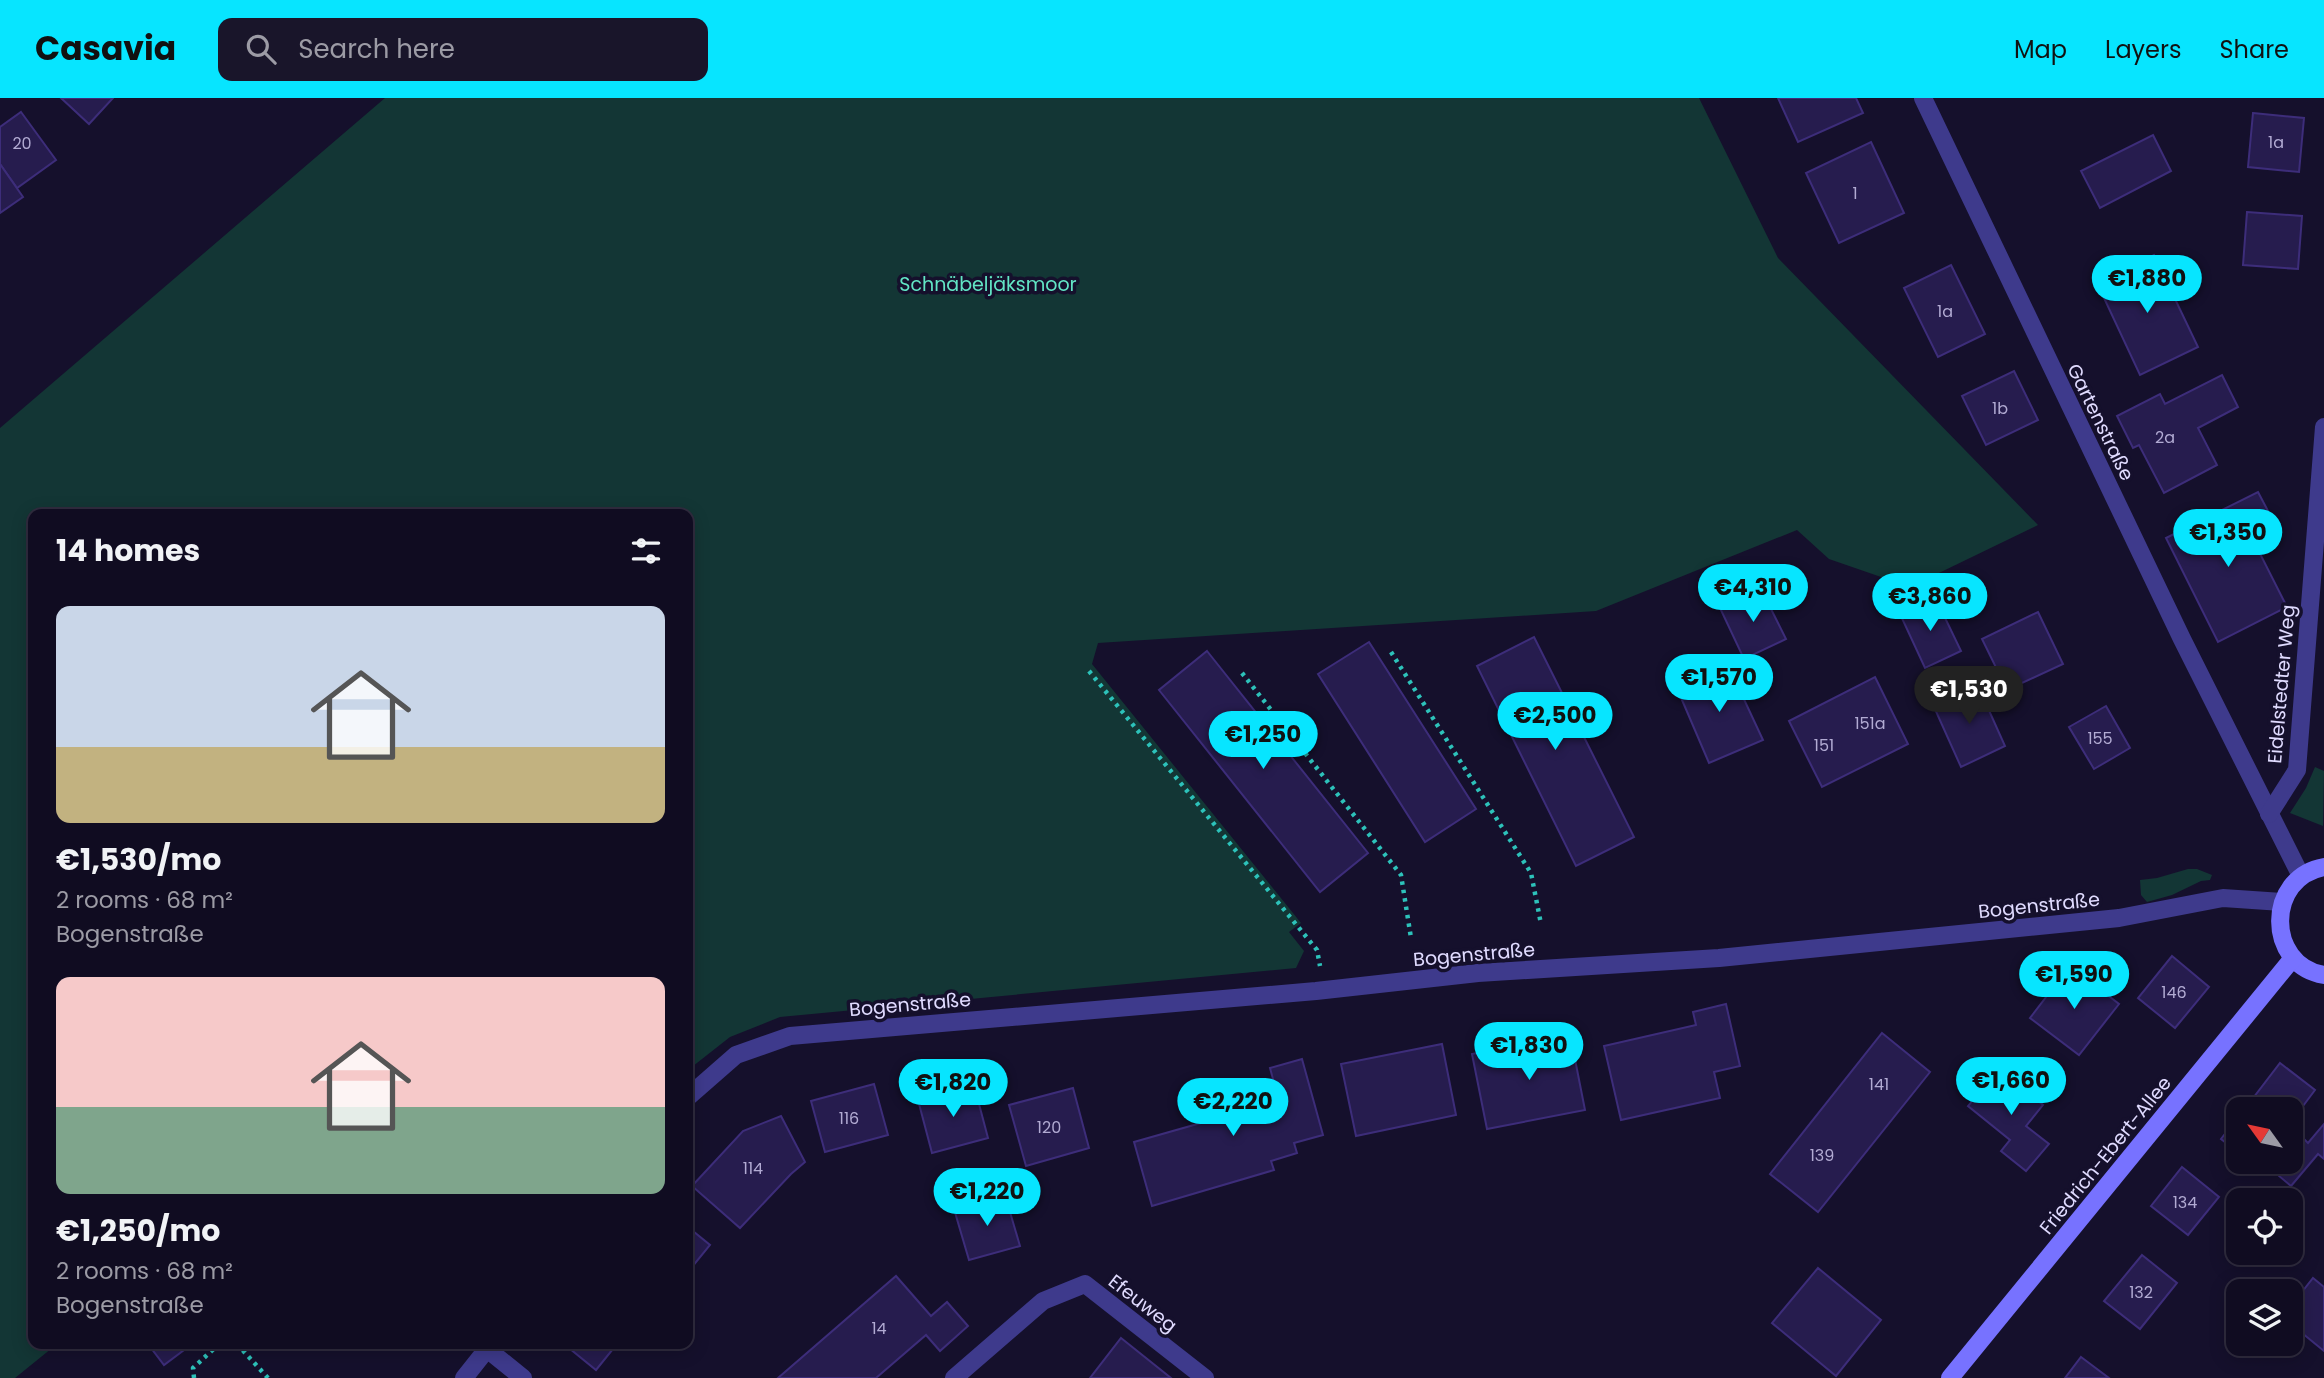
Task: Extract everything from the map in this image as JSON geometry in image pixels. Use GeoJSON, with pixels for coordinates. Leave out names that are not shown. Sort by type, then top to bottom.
{"type":"FeatureCollection","features":[{"type":"Feature","properties":{"kind":"street","name":"Gartenstraße"},"geometry":{"type":"LineString","coordinates":[[1923,98],[2176,627],[2301,876]]}},
{"type":"Feature","properties":{"kind":"street","name":"Eidelstedter Weg"},"geometry":{"type":"LineString","coordinates":[[2269,814],[2297,770],[2324,427]]}},
{"type":"Feature","properties":{"kind":"street"},"geometry":{"type":"LineString","coordinates":[[2324,867],[2301,876],[2290,887],[2282,902],[2279,917],[2284,946],[2293,958],[2304,968],[2324,975]]}},
{"type":"Feature","properties":{"kind":"street","name":"Bogenstraße"},"geometry":{"type":"LineString","coordinates":[[693,1093],[736,1055],[790,1036],[1327,990],[1478,973],[1719,958],[2119,918],[2223,898],[2282,902]]}},
{"type":"Feature","properties":{"kind":"street","name":"Friedrich-Ebert-Allee"},"geometry":{"type":"LineString","coordinates":[[1950,1378],[2293,958]]}},
{"type":"Feature","properties":{"kind":"street","name":"Efeuweg"},"geometry":{"type":"LineString","coordinates":[[954,1378],[1043,1301],[1085,1284],[1205,1378]]}},
{"type":"Feature","properties":{"kind":"street"},"geometry":{"type":"LineString","coordinates":[[464,1378],[487,1349]]}},
{"type":"Feature","properties":{"kind":"street"},"geometry":{"type":"LineString","coordinates":[[491,1349],[523,1378]]}},
{"type":"Feature","properties":{"kind":"path"},"geometry":{"type":"LineString","coordinates":[[1391,652],[1531,873],[1541,925]]}},
{"type":"Feature","properties":{"kind":"path"},"geometry":{"type":"LineString","coordinates":[[1089,671],[1317,950],[1327,990]]}},
{"type":"Feature","properties":{"kind":"path"},"geometry":{"type":"LineString","coordinates":[[1242,673],[1401,874],[1411,939]]}},
{"type":"Feature","properties":{"kind":"path"},"geometry":{"type":"LineString","coordinates":[[194,1378],[193,1368],[214,1349]]}},
{"type":"Feature","properties":{"kind":"path"},"geometry":{"type":"LineString","coordinates":[[242,1349],[268,1378]]}},
{"type":"Feature","properties":{"kind":"green space","name":"Schnäbeljäksmoor"},"geometry":{"type":"Polygon","coordinates":[[[385,98],[1699,98],[1778,258],[2038,525],[1910,587],[1829,559],[1797,530],[1596,611],[1098,643],[1092,664],[1301,923],[1289,932],[1304,951],[1296,968],[780,1017],[730,1037],[693,1066],[693,509],[28,509],[28,1349],[51,1349],[15,1378],[0,1378],[0,428],[385,98]]]}},
{"type":"Feature","properties":{"kind":"green space"},"geometry":{"type":"Polygon","coordinates":[[[2315,767],[2324,771],[2323,826],[2290,813],[2306,788],[2315,767]]]}},
{"type":"Feature","properties":{"kind":"green space"},"geometry":{"type":"Polygon","coordinates":[[[2197,869],[2212,875],[2210,880],[2201,881],[2172,895],[2147,902],[2141,895],[2140,880],[2197,869]]]}},
{"type":"Feature","properties":{"kind":"building"},"geometry":{"type":"Polygon","coordinates":[[[61,98],[113,98],[89,124],[61,98]]]}},
{"type":"Feature","properties":{"kind":"building"},"geometry":{"type":"Polygon","coordinates":[[[1778,98],[1856,98],[1863,113],[1798,142],[1778,98]]]}},
{"type":"Feature","properties":{"kind":"building"},"geometry":{"type":"Polygon","coordinates":[[[21,112],[56,160],[17,188],[0,164],[0,127],[21,112]]]}},
{"type":"Feature","properties":{"kind":"building"},"geometry":{"type":"Polygon","coordinates":[[[2253,113],[2304,118],[2299,172],[2248,167],[2253,113]]]}},
{"type":"Feature","properties":{"kind":"building"},"geometry":{"type":"Polygon","coordinates":[[[2153,135],[2171,171],[2100,208],[2081,171],[2153,135]]]}},
{"type":"Feature","properties":{"kind":"building"},"geometry":{"type":"Polygon","coordinates":[[[1871,142],[1904,213],[1839,243],[1806,173],[1871,142]]]}},
{"type":"Feature","properties":{"kind":"building"},"geometry":{"type":"Polygon","coordinates":[[[0,164],[23,197],[0,213],[0,164]]]}},
{"type":"Feature","properties":{"kind":"building"},"geometry":{"type":"Polygon","coordinates":[[[2247,212],[2302,216],[2298,269],[2243,265],[2247,212]]]}},
{"type":"Feature","properties":{"kind":"building"},"geometry":{"type":"Polygon","coordinates":[[[2154,255],[2198,347],[2140,375],[2097,283],[2154,255]]]}},
{"type":"Feature","properties":{"kind":"building"},"geometry":{"type":"Polygon","coordinates":[[[1951,265],[1985,334],[1938,357],[1904,288],[1951,265]]]}},
{"type":"Feature","properties":{"kind":"building"},"geometry":{"type":"Polygon","coordinates":[[[2014,371],[2038,420],[1986,445],[1962,396],[2014,371]]]}},
{"type":"Feature","properties":{"kind":"building"},"geometry":{"type":"Polygon","coordinates":[[[2222,375],[2238,407],[2198,428],[2217,465],[2164,493],[2139,445],[2133,448],[2117,416],[2160,394],[2165,404],[2222,375]]]}},
{"type":"Feature","properties":{"kind":"building"},"geometry":{"type":"Polygon","coordinates":[[[2258,492],[2268,511],[2244,522],[2287,607],[2218,642],[2166,538],[2258,492]]]}},
{"type":"Feature","properties":{"kind":"building"},"geometry":{"type":"Polygon","coordinates":[[[1761,589],[1786,639],[1744,659],[1720,608],[1761,589]]]}},
{"type":"Feature","properties":{"kind":"building"},"geometry":{"type":"Polygon","coordinates":[[[1935,597],[1961,651],[1925,668],[1900,614],[1935,597]]]}},
{"type":"Feature","properties":{"kind":"building"},"geometry":{"type":"Polygon","coordinates":[[[2038,612],[2063,664],[2007,690],[1982,639],[2038,612]]]}},
{"type":"Feature","properties":{"kind":"building"},"geometry":{"type":"Polygon","coordinates":[[[1534,637],[1634,837],[1576,866],[1477,666],[1534,637]]]}},
{"type":"Feature","properties":{"kind":"building"},"geometry":{"type":"Polygon","coordinates":[[[1369,642],[1476,809],[1425,842],[1318,674],[1369,642]]]}},
{"type":"Feature","properties":{"kind":"building"},"geometry":{"type":"Polygon","coordinates":[[[1207,651],[1368,853],[1320,892],[1159,690],[1207,651]]]}},
{"type":"Feature","properties":{"kind":"building"},"geometry":{"type":"Polygon","coordinates":[[[1728,665],[1763,740],[1709,763],[1676,686],[1728,665]]]}},
{"type":"Feature","properties":{"kind":"building"},"geometry":{"type":"Polygon","coordinates":[[[1875,677],[1908,744],[1822,787],[1789,721],[1875,677]]]}},
{"type":"Feature","properties":{"kind":"building"},"geometry":{"type":"Polygon","coordinates":[[[1978,686],[2005,746],[1961,767],[1934,707],[1978,686]]]}},
{"type":"Feature","properties":{"kind":"building"},"geometry":{"type":"Polygon","coordinates":[[[2106,706],[2130,748],[2094,769],[2069,727],[2106,706]]]}},
{"type":"Feature","properties":{"kind":"building"},"geometry":{"type":"Polygon","coordinates":[[[2172,956],[2209,987],[2175,1028],[2138,998],[2172,956]]]}},
{"type":"Feature","properties":{"kind":"building"},"geometry":{"type":"Polygon","coordinates":[[[2070,966],[2119,1004],[2079,1055],[2030,1018],[2070,966]]]}},
{"type":"Feature","properties":{"kind":"building"},"geometry":{"type":"Polygon","coordinates":[[[1726,1004],[1740,1066],[1714,1072],[1720,1098],[1621,1120],[1604,1046],[1696,1025],[1693,1012],[1726,1004]]]}},
{"type":"Feature","properties":{"kind":"building"},"geometry":{"type":"Polygon","coordinates":[[[1882,1033],[1930,1072],[1818,1212],[1770,1174],[1882,1033]]]}},
{"type":"Feature","properties":{"kind":"building"},"geometry":{"type":"Polygon","coordinates":[[[1570,1034],[1585,1110],[1487,1129],[1472,1054],[1570,1034]]]}},
{"type":"Feature","properties":{"kind":"building"},"geometry":{"type":"Polygon","coordinates":[[[1442,1044],[1456,1115],[1356,1136],[1341,1064],[1442,1044]]]}},
{"type":"Feature","properties":{"kind":"building"},"geometry":{"type":"Polygon","coordinates":[[[1302,1059],[1323,1135],[1294,1143],[1297,1153],[1271,1161],[1274,1170],[1152,1206],[1134,1142],[1222,1117],[1218,1104],[1245,1097],[1243,1088],[1273,1079],[1270,1068],[1302,1059]]]}},
{"type":"Feature","properties":{"kind":"building"},"geometry":{"type":"Polygon","coordinates":[[[2280,1063],[2315,1090],[2303,1106],[2303,1097],[2254,1097],[2280,1063]]]}},
{"type":"Feature","properties":{"kind":"building"},"geometry":{"type":"Polygon","coordinates":[[[1999,1068],[2043,1105],[2026,1126],[2049,1144],[2026,1171],[2001,1151],[2010,1140],[1968,1106],[1999,1068]]]}},
{"type":"Feature","properties":{"kind":"building"},"geometry":{"type":"Polygon","coordinates":[[[874,1084],[888,1135],[825,1152],[811,1101],[874,1084]]]}},
{"type":"Feature","properties":{"kind":"building"},"geometry":{"type":"Polygon","coordinates":[[[974,1085],[988,1138],[932,1153],[918,1100],[974,1085]]]}},
{"type":"Feature","properties":{"kind":"building"},"geometry":{"type":"Polygon","coordinates":[[[1073,1088],[1089,1148],[1026,1166],[1009,1105],[1073,1088]]]}},
{"type":"Feature","properties":{"kind":"building"},"geometry":{"type":"Polygon","coordinates":[[[781,1116],[805,1162],[740,1228],[693,1185],[743,1131],[781,1116]]]}},
{"type":"Feature","properties":{"kind":"building"},"geometry":{"type":"Polygon","coordinates":[[[2324,1124],[2324,1159],[2318,1154],[2303,1172],[2303,1138],[2308,1143],[2324,1124]]]}},
{"type":"Feature","properties":{"kind":"building"},"geometry":{"type":"Polygon","coordinates":[[[2182,1167],[2219,1197],[2188,1235],[2151,1206],[2182,1167]]]}},
{"type":"Feature","properties":{"kind":"building"},"geometry":{"type":"Polygon","coordinates":[[[2277,1174],[2301,1174],[2291,1186],[2277,1174]]]}},
{"type":"Feature","properties":{"kind":"building"},"geometry":{"type":"Polygon","coordinates":[[[1005,1195],[1020,1246],[969,1260],[954,1209],[1005,1195]]]}},
{"type":"Feature","properties":{"kind":"building"},"geometry":{"type":"Polygon","coordinates":[[[693,1231],[710,1245],[693,1266],[693,1231]]]}},
{"type":"Feature","properties":{"kind":"building"},"geometry":{"type":"Polygon","coordinates":[[[2142,1255],[2177,1283],[2140,1329],[2104,1301],[2142,1255]]]}},
{"type":"Feature","properties":{"kind":"building"},"geometry":{"type":"Polygon","coordinates":[[[1818,1268],[1881,1320],[1836,1376],[1772,1323],[1818,1268]]]}},
{"type":"Feature","properties":{"kind":"building"},"geometry":{"type":"Polygon","coordinates":[[[896,1276],[931,1316],[947,1302],[968,1326],[940,1351],[926,1335],[876,1378],[778,1378],[896,1276]]]}},
{"type":"Feature","properties":{"kind":"building"},"geometry":{"type":"Polygon","coordinates":[[[2313,1278],[2324,1287],[2324,1351],[2303,1334],[2303,1291],[2313,1278]]]}},
{"type":"Feature","properties":{"kind":"building"},"geometry":{"type":"Polygon","coordinates":[[[1121,1338],[1171,1378],[1090,1378],[1121,1338]]]}},
{"type":"Feature","properties":{"kind":"building"},"geometry":{"type":"Polygon","coordinates":[[[152,1349],[185,1349],[164,1365],[152,1349]]]}},
{"type":"Feature","properties":{"kind":"building"},"geometry":{"type":"Polygon","coordinates":[[[570,1349],[613,1349],[596,1370],[570,1349]]]}},
{"type":"Feature","properties":{"kind":"building"},"geometry":{"type":"Polygon","coordinates":[[[2081,1357],[2109,1378],[2065,1378],[2081,1357]]]}}]}
